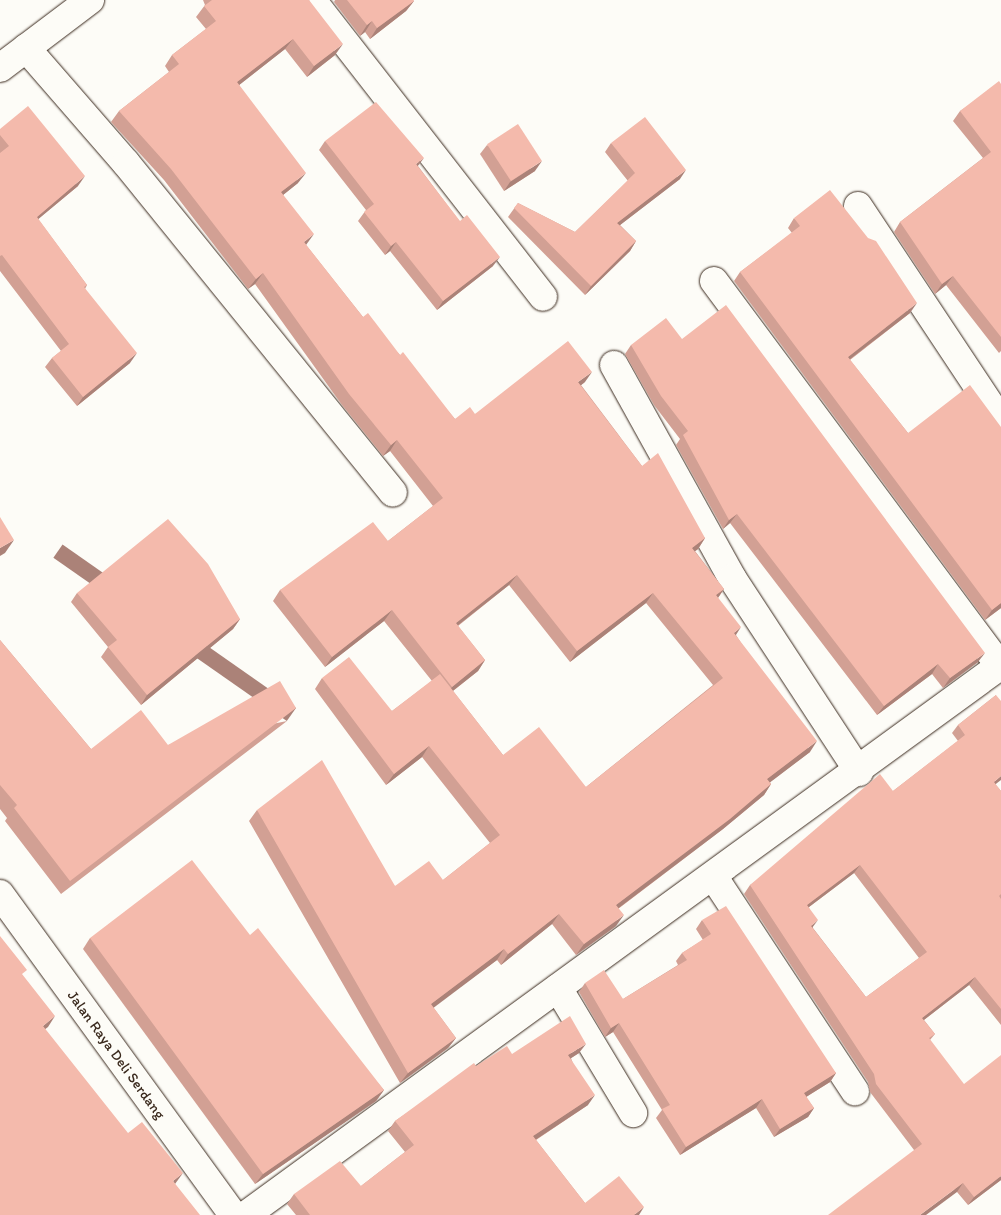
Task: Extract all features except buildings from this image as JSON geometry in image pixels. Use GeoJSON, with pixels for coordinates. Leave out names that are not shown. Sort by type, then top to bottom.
{"type":"FeatureCollection","features":[{"type":"Feature","properties":{"kind":"street"},"geometry":{"type":"LineString","coordinates":[[0,68],[90,0]]}},
{"type":"Feature","properties":{"kind":"street"},"geometry":{"type":"LineString","coordinates":[[312,0],[543,297]]}},
{"type":"Feature","properties":{"kind":"street"},"geometry":{"type":"LineString","coordinates":[[26,48],[126,163],[393,493]]}},
{"type":"Feature","properties":{"kind":"street"},"geometry":{"type":"LineString","coordinates":[[858,206],[1001,421]]}},
{"type":"Feature","properties":{"kind":"street"},"geometry":{"type":"LineString","coordinates":[[246,1215],[859,772],[1000,666],[714,281]]}},
{"type":"Feature","properties":{"kind":"street"},"geometry":{"type":"LineString","coordinates":[[614,366],[732,578],[859,772]]}},
{"type":"Feature","properties":{"kind":"street"},"geometry":{"type":"LineString","coordinates":[[713,876],[855,1091]]}},
{"type":"Feature","properties":{"kind":"street","name":"Jalan Raya Deli Serdang"},"geometry":{"type":"LineString","coordinates":[[0,894],[233,1215]]}},
{"type":"Feature","properties":{"kind":"street"},"geometry":{"type":"LineString","coordinates":[[558,988],[633,1113]]}}]}
